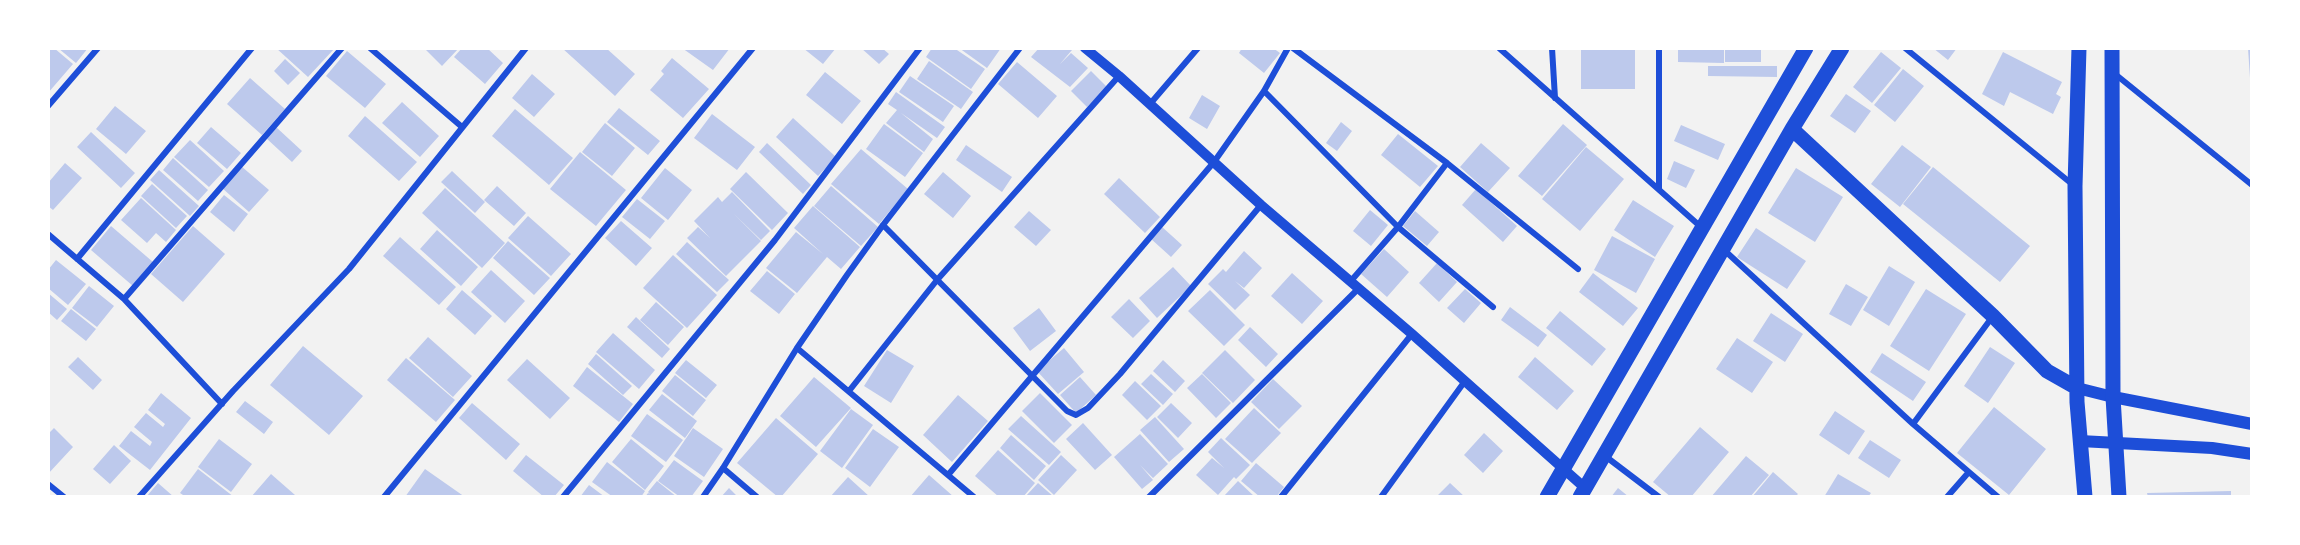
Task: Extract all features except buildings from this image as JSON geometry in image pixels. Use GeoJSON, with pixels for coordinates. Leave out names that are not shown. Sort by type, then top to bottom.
{"type":"FeatureCollection","features":[{"type":"Feature","properties":{"kind":"main road"},"geometry":{"type":"LineString","coordinates":[[1547,497],[1806,48]]}},
{"type":"Feature","properties":{"kind":"main road"},"geometry":{"type":"LineString","coordinates":[[1582,492],[1792,129],[1842,48]]}},
{"type":"Feature","properties":{"kind":"main road"},"geometry":{"type":"LineString","coordinates":[[2079,48],[2074,186],[2077,387],[2085,497]]}},
{"type":"Feature","properties":{"kind":"main road"},"geometry":{"type":"LineString","coordinates":[[2112,48],[2113,397],[2119,497]]}},
{"type":"Feature","properties":{"kind":"main road"},"geometry":{"type":"LineString","coordinates":[[1792,129],[2048,370],[2077,387],[2113,397],[2252,424]]}},
{"type":"Feature","properties":{"kind":"main road"},"geometry":{"type":"LineString","coordinates":[[2080,441],[2212,448],[2252,454]]}},
{"type":"Feature","properties":{"kind":"street"},"geometry":{"type":"LineString","coordinates":[[48,106],[98,48]]}},
{"type":"Feature","properties":{"kind":"street"},"geometry":{"type":"LineString","coordinates":[[76,259],[252,48]]}},
{"type":"Feature","properties":{"kind":"street"},"geometry":{"type":"LineString","coordinates":[[124,299],[342,48]]}},
{"type":"Feature","properties":{"kind":"street"},"geometry":{"type":"LineString","coordinates":[[370,48],[462,127]]}},
{"type":"Feature","properties":{"kind":"street"},"geometry":{"type":"LineString","coordinates":[[139,497],[222,404],[349,269],[526,48]]}},
{"type":"Feature","properties":{"kind":"street"},"geometry":{"type":"LineString","coordinates":[[384,497],[753,48]]}},
{"type":"Feature","properties":{"kind":"street"},"geometry":{"type":"LineString","coordinates":[[563,497],[775,240],[921,48]]}},
{"type":"Feature","properties":{"kind":"street"},"geometry":{"type":"LineString","coordinates":[[703,497],[797,348],[883,225],[1020,48]]}},
{"type":"Feature","properties":{"kind":"street"},"geometry":{"type":"LineString","coordinates":[[1084,48],[1119,76],[1261,205],[1465,381],[1563,470],[1582,492]]}},
{"type":"Feature","properties":{"kind":"street"},"geometry":{"type":"LineString","coordinates":[[1150,104],[1198,48]]}},
{"type":"Feature","properties":{"kind":"street"},"geometry":{"type":"LineString","coordinates":[[948,475],[1214,162],[1264,91],[1288,48]]}},
{"type":"Feature","properties":{"kind":"street"},"geometry":{"type":"LineString","coordinates":[[1293,48],[1447,163],[1578,269]]}},
{"type":"Feature","properties":{"kind":"street"},"geometry":{"type":"LineString","coordinates":[[1499,48],[1701,227]]}},
{"type":"Feature","properties":{"kind":"street"},"geometry":{"type":"LineString","coordinates":[[1552,48],[1555,98]]}},
{"type":"Feature","properties":{"kind":"street"},"geometry":{"type":"LineString","coordinates":[[1659,48],[1659,189]]}},
{"type":"Feature","properties":{"kind":"street"},"geometry":{"type":"LineString","coordinates":[[1905,48],[2074,186]]}},
{"type":"Feature","properties":{"kind":"street"},"geometry":{"type":"LineString","coordinates":[[2112,72],[2252,184]]}},
{"type":"Feature","properties":{"kind":"street"},"geometry":{"type":"LineString","coordinates":[[849,391],[937,280],[1119,76]]}},
{"type":"Feature","properties":{"kind":"street"},"geometry":{"type":"LineString","coordinates":[[1264,91],[1398,227],[1493,307]]}},
{"type":"Feature","properties":{"kind":"street"},"geometry":{"type":"LineString","coordinates":[[1149,497],[1354,285],[1447,163]]}},
{"type":"Feature","properties":{"kind":"street"},"geometry":{"type":"LineString","coordinates":[[883,225],[1031,375],[1072,415],[1076,415],[1088,408],[1120,374],[1261,205]]}},
{"type":"Feature","properties":{"kind":"street"},"geometry":{"type":"LineString","coordinates":[[48,234],[124,299],[222,404]]}},
{"type":"Feature","properties":{"kind":"street"},"geometry":{"type":"LineString","coordinates":[[1723,249],[1912,424],[1998,497]]}},
{"type":"Feature","properties":{"kind":"street"},"geometry":{"type":"LineString","coordinates":[[1912,424],[1993,316]]}},
{"type":"Feature","properties":{"kind":"street"},"geometry":{"type":"LineString","coordinates":[[1281,497],[1412,334]]}},
{"type":"Feature","properties":{"kind":"street"},"geometry":{"type":"LineString","coordinates":[[797,348],[974,497]]}},
{"type":"Feature","properties":{"kind":"street"},"geometry":{"type":"LineString","coordinates":[[1382,497],[1465,381]]}},
{"type":"Feature","properties":{"kind":"street"},"geometry":{"type":"LineString","coordinates":[[1603,455],[1659,497]]}},
{"type":"Feature","properties":{"kind":"street"},"geometry":{"type":"LineString","coordinates":[[723,468],[757,497]]}},
{"type":"Feature","properties":{"kind":"street"},"geometry":{"type":"LineString","coordinates":[[1947,497],[1968,473]]}},
{"type":"Feature","properties":{"kind":"street"},"geometry":{"type":"LineString","coordinates":[[48,484],[64,497]]}}]}
